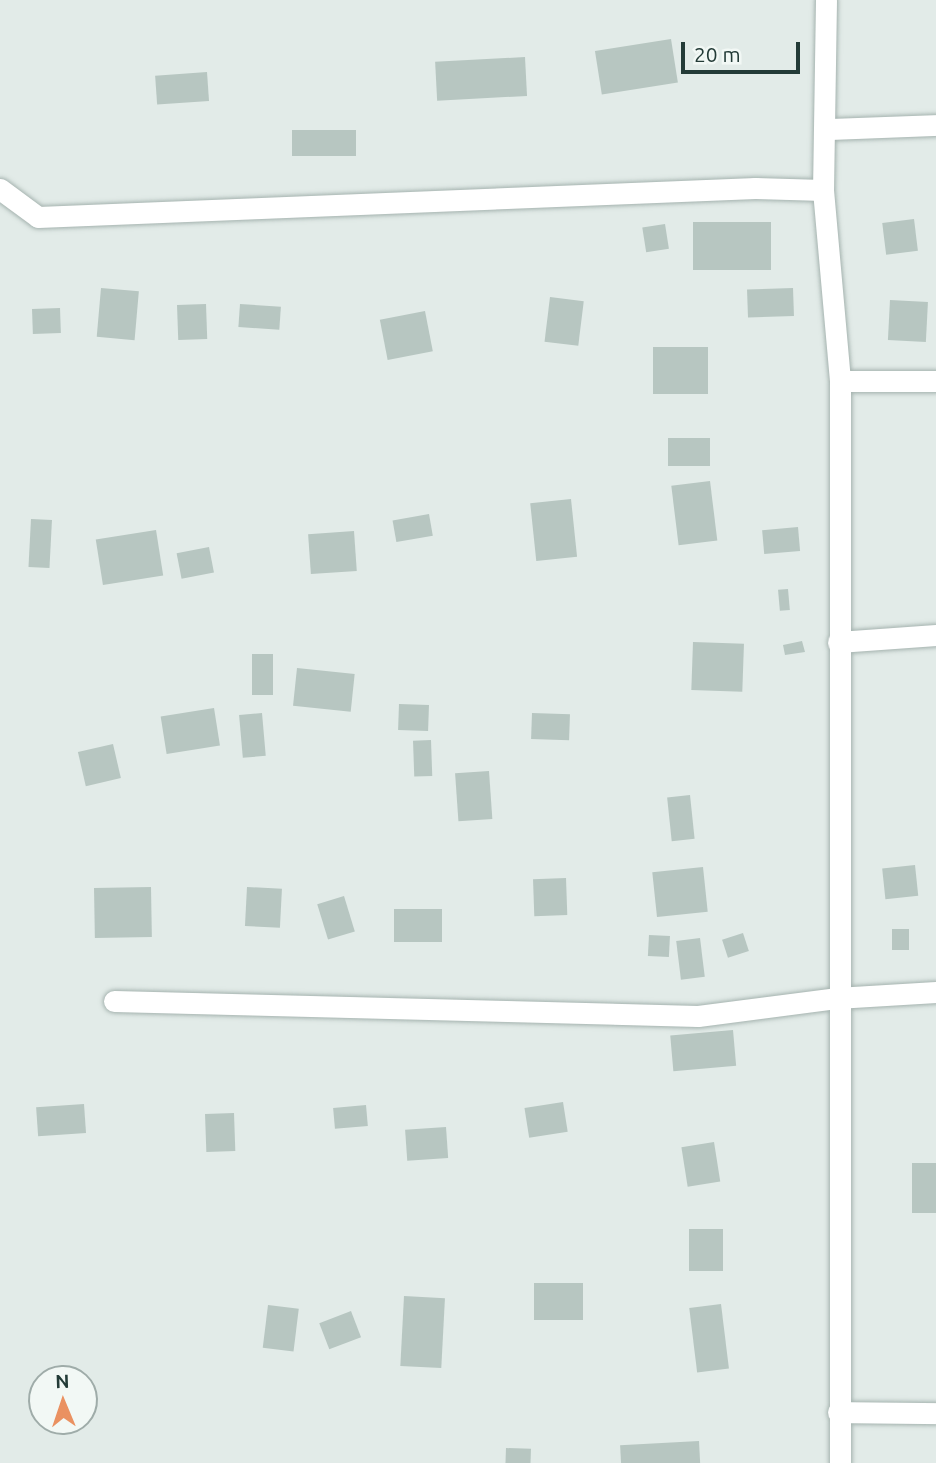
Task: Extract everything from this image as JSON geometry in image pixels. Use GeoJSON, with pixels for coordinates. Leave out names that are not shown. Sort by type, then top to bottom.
{"type":"FeatureCollection","features":[{"type":"Feature","properties":{"kind":"street"},"geometry":{"type":"LineString","coordinates":[[826,0],[827,129],[823,190],[840,381],[836,998],[840,1463]]}},
{"type":"Feature","properties":{"kind":"street"},"geometry":{"type":"LineString","coordinates":[[827,129],[936,125]]}},
{"type":"Feature","properties":{"kind":"street"},"geometry":{"type":"LineString","coordinates":[[0,189],[38,218],[755,188],[823,190]]}},
{"type":"Feature","properties":{"kind":"street"},"geometry":{"type":"LineString","coordinates":[[840,381],[936,381]]}},
{"type":"Feature","properties":{"kind":"street"},"geometry":{"type":"LineString","coordinates":[[838,642],[936,635]]}},
{"type":"Feature","properties":{"kind":"street"},"geometry":{"type":"LineString","coordinates":[[114,1001],[698,1016],[836,998],[936,992]]}},
{"type":"Feature","properties":{"kind":"street"},"geometry":{"type":"LineString","coordinates":[[838,1412],[936,1413]]}},
{"type":"Feature","properties":{"kind":"building"},"geometry":{"type":"Polygon","coordinates":[[[671,39],[678,82],[602,95],[595,51],[671,39]]]}},
{"type":"Feature","properties":{"kind":"building"},"geometry":{"type":"Polygon","coordinates":[[[525,57],[527,96],[437,101],[435,62],[525,57]]]}},
{"type":"Feature","properties":{"kind":"building"},"geometry":{"type":"Polygon","coordinates":[[[207,72],[209,101],[157,105],[155,76],[207,72]]]}},
{"type":"Feature","properties":{"kind":"building"},"geometry":{"type":"Polygon","coordinates":[[[292,130],[356,130],[356,156],[292,156],[292,130]]]}},
{"type":"Feature","properties":{"kind":"building"},"geometry":{"type":"Polygon","coordinates":[[[914,219],[918,251],[886,255],[882,223],[914,219]]]}},
{"type":"Feature","properties":{"kind":"building"},"geometry":{"type":"Polygon","coordinates":[[[693,222],[771,222],[771,270],[693,270],[693,222]]]}},
{"type":"Feature","properties":{"kind":"building"},"geometry":{"type":"Polygon","coordinates":[[[665,224],[669,249],[646,252],[642,228],[665,224]]]}},
{"type":"Feature","properties":{"kind":"building"},"geometry":{"type":"Polygon","coordinates":[[[101,288],[139,291],[135,340],[97,337],[101,288]]]}},
{"type":"Feature","properties":{"kind":"building"},"geometry":{"type":"Polygon","coordinates":[[[793,288],[794,316],[748,318],[747,290],[793,288]]]}},
{"type":"Feature","properties":{"kind":"building"},"geometry":{"type":"Polygon","coordinates":[[[550,297],[584,301],[578,346],[545,342],[550,297]]]}},
{"type":"Feature","properties":{"kind":"building"},"geometry":{"type":"Polygon","coordinates":[[[890,300],[928,302],[926,342],[888,340],[890,300]]]}},
{"type":"Feature","properties":{"kind":"building"},"geometry":{"type":"Polygon","coordinates":[[[206,304],[207,339],[178,340],[177,305],[206,304]]]}},
{"type":"Feature","properties":{"kind":"building"},"geometry":{"type":"Polygon","coordinates":[[[240,304],[281,307],[279,330],[238,327],[240,304]]]}},
{"type":"Feature","properties":{"kind":"building"},"geometry":{"type":"Polygon","coordinates":[[[60,308],[61,333],[33,334],[32,309],[60,308]]]}},
{"type":"Feature","properties":{"kind":"building"},"geometry":{"type":"Polygon","coordinates":[[[425,311],[433,351],[388,360],[380,320],[425,311]]]}},
{"type":"Feature","properties":{"kind":"building"},"geometry":{"type":"Polygon","coordinates":[[[653,347],[708,347],[708,394],[653,394],[653,347]]]}},
{"type":"Feature","properties":{"kind":"building"},"geometry":{"type":"Polygon","coordinates":[[[668,438],[710,438],[710,466],[668,466],[668,438]]]}},
{"type":"Feature","properties":{"kind":"building"},"geometry":{"type":"Polygon","coordinates":[[[710,481],[717,541],[679,545],[671,486],[710,481]]]}},
{"type":"Feature","properties":{"kind":"building"},"geometry":{"type":"Polygon","coordinates":[[[571,499],[577,557],[536,561],[530,503],[571,499]]]}},
{"type":"Feature","properties":{"kind":"building"},"geometry":{"type":"Polygon","coordinates":[[[429,514],[433,536],[396,542],[393,520],[429,514]]]}},
{"type":"Feature","properties":{"kind":"building"},"geometry":{"type":"Polygon","coordinates":[[[31,519],[52,520],[49,568],[28,567],[31,519]]]}},
{"type":"Feature","properties":{"kind":"building"},"geometry":{"type":"Polygon","coordinates":[[[798,527],[800,551],[764,554],[762,530],[798,527]]]}},
{"type":"Feature","properties":{"kind":"building"},"geometry":{"type":"Polygon","coordinates":[[[156,530],[163,575],[103,585],[96,540],[156,530]]]}},
{"type":"Feature","properties":{"kind":"building"},"geometry":{"type":"Polygon","coordinates":[[[354,531],[357,571],[311,574],[308,534],[354,531]]]}},
{"type":"Feature","properties":{"kind":"building"},"geometry":{"type":"Polygon","coordinates":[[[209,547],[214,573],[182,579],[177,553],[209,547]]]}},
{"type":"Feature","properties":{"kind":"building"},"geometry":{"type":"Polygon","coordinates":[[[788,589],[790,610],[780,611],[778,590],[788,589]]]}},
{"type":"Feature","properties":{"kind":"building"},"geometry":{"type":"Polygon","coordinates":[[[802,641],[805,652],[785,655],[783,645],[802,641]]]}},
{"type":"Feature","properties":{"kind":"building"},"geometry":{"type":"Polygon","coordinates":[[[693,642],[744,644],[742,692],[691,690],[693,642]]]}},
{"type":"Feature","properties":{"kind":"building"},"geometry":{"type":"Polygon","coordinates":[[[252,654],[273,654],[273,695],[252,695],[252,654]]]}},
{"type":"Feature","properties":{"kind":"building"},"geometry":{"type":"Polygon","coordinates":[[[297,668],[355,674],[351,712],[293,706],[297,668]]]}},
{"type":"Feature","properties":{"kind":"building"},"geometry":{"type":"Polygon","coordinates":[[[399,704],[429,705],[428,731],[398,730],[399,704]]]}},
{"type":"Feature","properties":{"kind":"building"},"geometry":{"type":"Polygon","coordinates":[[[214,708],[220,746],[167,754],[161,716],[214,708]]]}},
{"type":"Feature","properties":{"kind":"building"},"geometry":{"type":"Polygon","coordinates":[[[262,713],[266,756],[243,758],[239,715],[262,713]]]}},
{"type":"Feature","properties":{"kind":"building"},"geometry":{"type":"Polygon","coordinates":[[[532,713],[570,714],[569,740],[531,739],[532,713]]]}},
{"type":"Feature","properties":{"kind":"building"},"geometry":{"type":"Polygon","coordinates":[[[431,740],[432,776],[414,777],[413,741],[431,740]]]}},
{"type":"Feature","properties":{"kind":"building"},"geometry":{"type":"Polygon","coordinates":[[[113,744],[121,778],[86,786],[78,752],[113,744]]]}},
{"type":"Feature","properties":{"kind":"building"},"geometry":{"type":"Polygon","coordinates":[[[489,771],[492,819],[458,821],[455,773],[489,771]]]}},
{"type":"Feature","properties":{"kind":"building"},"geometry":{"type":"Polygon","coordinates":[[[690,795],[695,839],[672,841],[667,797],[690,795]]]}},
{"type":"Feature","properties":{"kind":"building"},"geometry":{"type":"Polygon","coordinates":[[[915,865],[918,896],[885,899],[882,868],[915,865]]]}},
{"type":"Feature","properties":{"kind":"building"},"geometry":{"type":"Polygon","coordinates":[[[703,867],[708,912],[657,917],[652,872],[703,867]]]}},
{"type":"Feature","properties":{"kind":"building"},"geometry":{"type":"Polygon","coordinates":[[[566,878],[567,915],[534,916],[533,879],[566,878]]]}},
{"type":"Feature","properties":{"kind":"building"},"geometry":{"type":"Polygon","coordinates":[[[151,887],[152,937],[95,938],[94,888],[151,887]]]}},
{"type":"Feature","properties":{"kind":"building"},"geometry":{"type":"Polygon","coordinates":[[[247,887],[282,889],[280,928],[245,926],[247,887]]]}},
{"type":"Feature","properties":{"kind":"building"},"geometry":{"type":"Polygon","coordinates":[[[344,896],[355,931],[328,940],[317,904],[344,896]]]}},
{"type":"Feature","properties":{"kind":"building"},"geometry":{"type":"Polygon","coordinates":[[[394,909],[442,909],[442,942],[394,942],[394,909]]]}},
{"type":"Feature","properties":{"kind":"building"},"geometry":{"type":"Polygon","coordinates":[[[892,929],[909,929],[909,950],[892,950],[892,929]]]}},
{"type":"Feature","properties":{"kind":"building"},"geometry":{"type":"Polygon","coordinates":[[[743,933],[749,951],[728,958],[722,940],[743,933]]]}},
{"type":"Feature","properties":{"kind":"building"},"geometry":{"type":"Polygon","coordinates":[[[649,935],[670,936],[669,957],[648,956],[649,935]]]}},
{"type":"Feature","properties":{"kind":"building"},"geometry":{"type":"Polygon","coordinates":[[[700,938],[705,977],[681,980],[676,941],[700,938]]]}},
{"type":"Feature","properties":{"kind":"building"},"geometry":{"type":"Polygon","coordinates":[[[733,1030],[736,1066],[673,1071],[670,1035],[733,1030]]]}},
{"type":"Feature","properties":{"kind":"building"},"geometry":{"type":"Polygon","coordinates":[[[563,1102],[568,1132],[529,1138],[524,1108],[563,1102]]]}},
{"type":"Feature","properties":{"kind":"building"},"geometry":{"type":"Polygon","coordinates":[[[84,1104],[86,1133],[38,1136],[36,1107],[84,1104]]]}},
{"type":"Feature","properties":{"kind":"building"},"geometry":{"type":"Polygon","coordinates":[[[366,1105],[368,1126],[335,1129],[333,1108],[366,1105]]]}},
{"type":"Feature","properties":{"kind":"building"},"geometry":{"type":"Polygon","coordinates":[[[234,1113],[235,1151],[206,1152],[205,1114],[234,1113]]]}},
{"type":"Feature","properties":{"kind":"building"},"geometry":{"type":"Polygon","coordinates":[[[446,1127],[448,1158],[407,1161],[405,1130],[446,1127]]]}},
{"type":"Feature","properties":{"kind":"building"},"geometry":{"type":"Polygon","coordinates":[[[714,1142],[720,1182],[688,1187],[681,1147],[714,1142]]]}},
{"type":"Feature","properties":{"kind":"building"},"geometry":{"type":"Polygon","coordinates":[[[912,1163],[936,1163],[936,1213],[912,1213],[912,1163]]]}},
{"type":"Feature","properties":{"kind":"building"},"geometry":{"type":"Polygon","coordinates":[[[689,1229],[723,1229],[723,1271],[689,1271],[689,1229]]]}},
{"type":"Feature","properties":{"kind":"building"},"geometry":{"type":"Polygon","coordinates":[[[534,1283],[583,1283],[583,1320],[534,1320],[534,1283]]]}},
{"type":"Feature","properties":{"kind":"building"},"geometry":{"type":"Polygon","coordinates":[[[404,1296],[445,1298],[441,1368],[400,1366],[404,1296]]]}},
{"type":"Feature","properties":{"kind":"building"},"geometry":{"type":"Polygon","coordinates":[[[721,1304],[729,1369],[697,1372],[689,1308],[721,1304]]]}},
{"type":"Feature","properties":{"kind":"building"},"geometry":{"type":"Polygon","coordinates":[[[268,1305],[299,1309],[294,1351],[263,1348],[268,1305]]]}},
{"type":"Feature","properties":{"kind":"building"},"geometry":{"type":"Polygon","coordinates":[[[351,1311],[361,1337],[329,1349],[319,1323],[351,1311]]]}},
{"type":"Feature","properties":{"kind":"building"},"geometry":{"type":"Polygon","coordinates":[[[699,1441],[700,1463],[621,1463],[620,1445],[699,1441]]]}},
{"type":"Feature","properties":{"kind":"building"},"geometry":{"type":"Polygon","coordinates":[[[506,1448],[531,1449],[530,1463],[505,1463],[506,1448]]]}}]}
